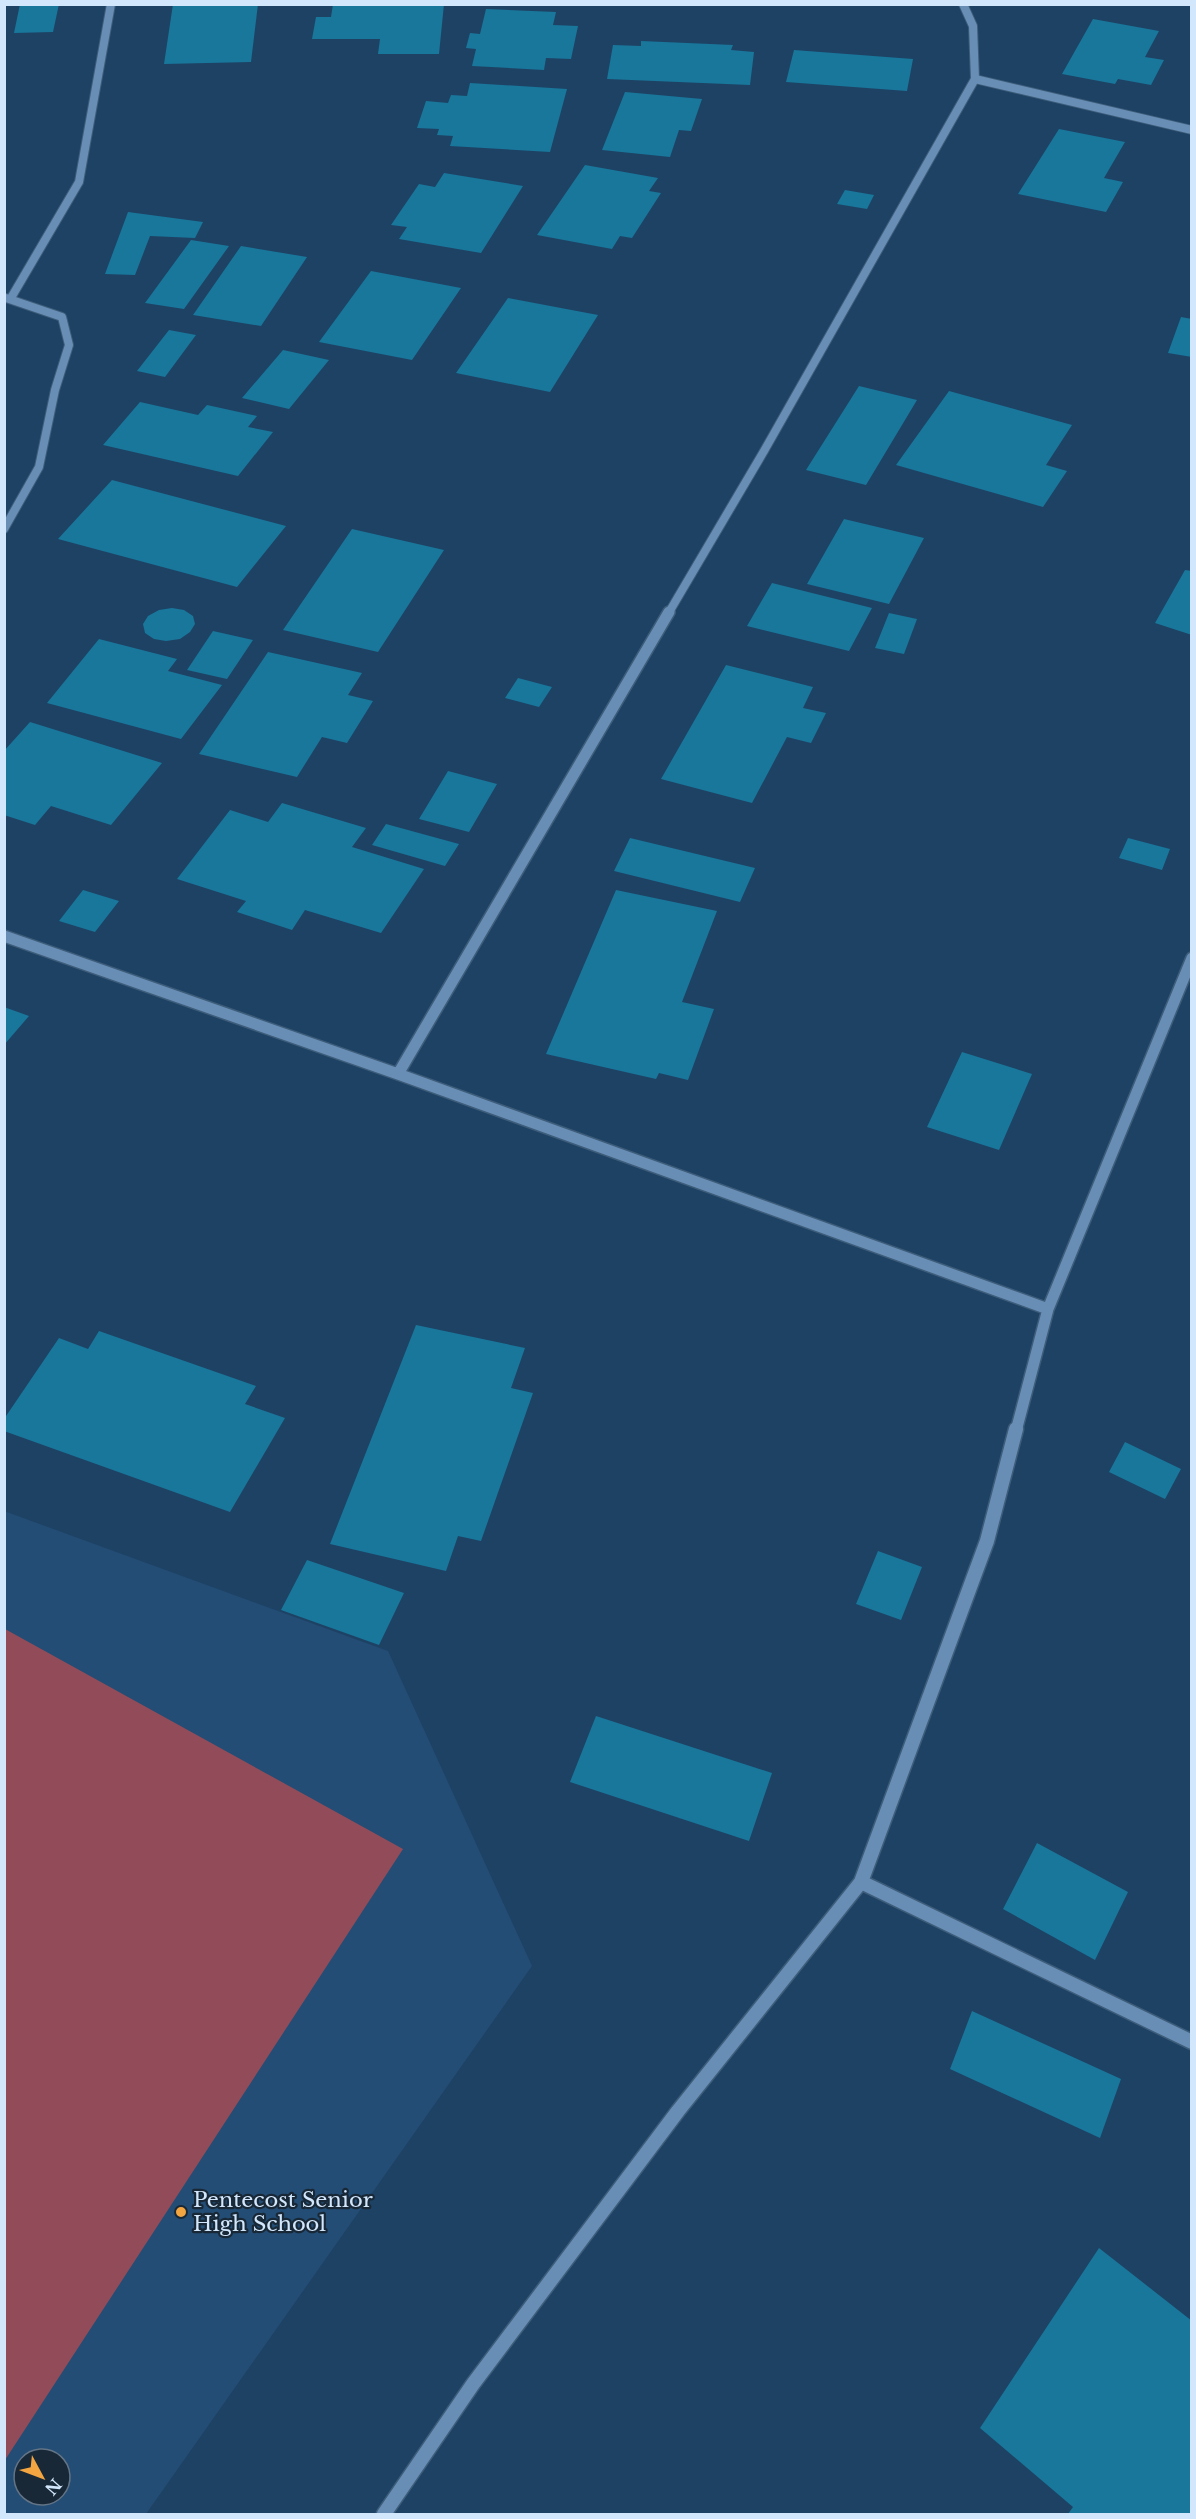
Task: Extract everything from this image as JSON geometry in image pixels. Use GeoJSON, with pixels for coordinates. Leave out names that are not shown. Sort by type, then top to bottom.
{"type":"FeatureCollection","features":[{"type":"Feature","properties":{"kind":"street"},"geometry":{"type":"LineString","coordinates":[[4,529],[39,467],[55,390],[69,345],[62,317],[8,298],[79,182],[111,4]]}},
{"type":"Feature","properties":{"kind":"street"},"geometry":{"type":"LineString","coordinates":[[398,1074],[764,451],[975,79],[973,26],[963,4]]}},
{"type":"Feature","properties":{"kind":"street"},"geometry":{"type":"LineString","coordinates":[[975,79],[1191,130]]}},
{"type":"Feature","properties":{"kind":"street"},"geometry":{"type":"LineString","coordinates":[[4,936],[398,1074],[1048,1309]]}},
{"type":"Feature","properties":{"kind":"street"},"geometry":{"type":"LineString","coordinates":[[384,2514],[473,2384],[678,2111],[861,1882],[987,1541],[1048,1309],[1191,958]]}},
{"type":"Feature","properties":{"kind":"street"},"geometry":{"type":"LineString","coordinates":[[861,1882],[1191,2042]]}},
{"type":"Feature","properties":{"kind":"shaded area","name":"Pentecost Senior High School"},"geometry":{"type":"Polygon","coordinates":[[[4,1511],[388,1651],[532,1966],[146,2514],[5,2514],[4,1511]]]}},
{"type":"Feature","properties":{"kind":"shaded area"},"geometry":{"type":"Polygon","coordinates":[[[5,1629],[403,1849],[5,2460],[5,1629]]]}},
{"type":"Feature","properties":{"kind":"building"},"geometry":{"type":"Polygon","coordinates":[[[20,4],[59,4],[53,32],[14,33],[20,4]]]}},
{"type":"Feature","properties":{"kind":"building"},"geometry":{"type":"Polygon","coordinates":[[[173,4],[258,4],[251,62],[164,64],[173,4]]]}},
{"type":"Feature","properties":{"kind":"building"},"geometry":{"type":"Polygon","coordinates":[[[333,4],[444,4],[439,54],[378,54],[380,39],[312,39],[316,17],[331,17],[333,4]]]}},
{"type":"Feature","properties":{"kind":"building"},"geometry":{"type":"Polygon","coordinates":[[[486,9],[556,12],[553,25],[578,26],[571,59],[546,58],[544,70],[472,66],[476,49],[466,48],[470,33],[480,34],[486,9]]]}},
{"type":"Feature","properties":{"kind":"building"},"geometry":{"type":"Polygon","coordinates":[[[1093,19],[1159,31],[1145,57],[1164,60],[1151,85],[1118,79],[1115,84],[1062,74],[1093,19]]]}},
{"type":"Feature","properties":{"kind":"building"},"geometry":{"type":"Polygon","coordinates":[[[641,41],[733,45],[731,50],[754,52],[750,85],[607,79],[613,45],[641,46],[641,41]]]}},
{"type":"Feature","properties":{"kind":"building"},"geometry":{"type":"Polygon","coordinates":[[[794,50],[913,59],[907,91],[786,82],[794,50]]]}},
{"type":"Feature","properties":{"kind":"building"},"geometry":{"type":"Polygon","coordinates":[[[470,83],[567,89],[550,152],[450,146],[453,136],[437,135],[439,129],[417,128],[426,101],[448,103],[451,95],[467,96],[470,83]]]}},
{"type":"Feature","properties":{"kind":"building"},"geometry":{"type":"Polygon","coordinates":[[[625,92],[702,99],[691,131],[679,130],[670,157],[602,150],[625,92]]]}},
{"type":"Feature","properties":{"kind":"building"},"geometry":{"type":"Polygon","coordinates":[[[1059,129],[1125,142],[1104,178],[1123,182],[1106,212],[1018,194],[1059,129]]]}},
{"type":"Feature","properties":{"kind":"building"},"geometry":{"type":"Polygon","coordinates":[[[585,165],[658,178],[649,191],[661,193],[632,238],[620,236],[612,249],[537,235],[585,165]]]}},
{"type":"Feature","properties":{"kind":"building"},"geometry":{"type":"Polygon","coordinates":[[[444,173],[523,186],[481,253],[399,239],[407,227],[391,225],[419,184],[435,187],[444,173]]]}},
{"type":"Feature","properties":{"kind":"building"},"geometry":{"type":"Polygon","coordinates":[[[845,190],[874,195],[867,209],[837,204],[845,190]]]}},
{"type":"Feature","properties":{"kind":"building"},"geometry":{"type":"Polygon","coordinates":[[[128,212],[203,222],[195,238],[150,236],[135,275],[105,274],[128,212]]]}},
{"type":"Feature","properties":{"kind":"building"},"geometry":{"type":"Polygon","coordinates":[[[191,240],[229,246],[184,309],[145,303],[191,240]]]}},
{"type":"Feature","properties":{"kind":"building"},"geometry":{"type":"Polygon","coordinates":[[[241,246],[307,257],[261,326],[193,315],[241,246]]]}},
{"type":"Feature","properties":{"kind":"building"},"geometry":{"type":"Polygon","coordinates":[[[371,271],[461,288],[412,360],[319,342],[371,271]]]}},
{"type":"Feature","properties":{"kind":"building"},"geometry":{"type":"Polygon","coordinates":[[[508,298],[598,315],[550,392],[456,373],[508,298]]]}},
{"type":"Feature","properties":{"kind":"building"},"geometry":{"type":"Polygon","coordinates":[[[1181,317],[1192,319],[1192,357],[1168,353],[1181,317]]]}},
{"type":"Feature","properties":{"kind":"building"},"geometry":{"type":"Polygon","coordinates":[[[169,330],[196,335],[165,377],[137,371],[169,330]]]}},
{"type":"Feature","properties":{"kind":"building"},"geometry":{"type":"Polygon","coordinates":[[[283,350],[329,360],[289,409],[242,398],[283,350]]]}},
{"type":"Feature","properties":{"kind":"building"},"geometry":{"type":"Polygon","coordinates":[[[859,386],[917,400],[866,485],[806,470],[859,386]]]}},
{"type":"Feature","properties":{"kind":"building"},"geometry":{"type":"Polygon","coordinates":[[[949,391],[1072,425],[1046,465],[1067,471],[1043,507],[896,465],[949,391]]]}},
{"type":"Feature","properties":{"kind":"building"},"geometry":{"type":"Polygon","coordinates":[[[140,402],[198,415],[207,405],[257,416],[248,427],[273,432],[238,476],[103,445],[140,402]]]}},
{"type":"Feature","properties":{"kind":"building"},"geometry":{"type":"Polygon","coordinates":[[[112,480],[286,526],[237,587],[58,539],[112,480]]]}},
{"type":"Feature","properties":{"kind":"building"},"geometry":{"type":"Polygon","coordinates":[[[844,519],[924,538],[889,604],[807,584],[844,519]]]}},
{"type":"Feature","properties":{"kind":"building"},"geometry":{"type":"Polygon","coordinates":[[[352,529],[444,550],[378,652],[283,630],[352,529]]]}},
{"type":"Feature","properties":{"kind":"building"},"geometry":{"type":"Polygon","coordinates":[[[1185,570],[1192,571],[1192,635],[1155,623],[1185,570]]]}},
{"type":"Feature","properties":{"kind":"building"},"geometry":{"type":"Polygon","coordinates":[[[772,583],[872,608],[849,651],[747,626],[772,583]]]}},
{"type":"Feature","properties":{"kind":"building"},"geometry":{"type":"Polygon","coordinates":[[[172,608],[184,610],[193,616],[195,624],[190,632],[180,639],[166,641],[154,639],[145,633],[143,624],[148,616],[159,610],[172,608]]]}},
{"type":"Feature","properties":{"kind":"building"},"geometry":{"type":"Polygon","coordinates":[[[889,613],[917,619],[904,654],[875,648],[889,613]]]}},
{"type":"Feature","properties":{"kind":"building"},"geometry":{"type":"Polygon","coordinates":[[[213,631],[253,640],[227,679],[187,670],[213,631]]]}},
{"type":"Feature","properties":{"kind":"building"},"geometry":{"type":"Polygon","coordinates":[[[99,639],[177,659],[168,671],[222,685],[181,739],[47,703],[99,639]]]}},
{"type":"Feature","properties":{"kind":"building"},"geometry":{"type":"Polygon","coordinates":[[[268,652],[362,673],[348,695],[373,701],[347,743],[322,737],[297,777],[199,754],[268,652]]]}},
{"type":"Feature","properties":{"kind":"building"},"geometry":{"type":"Polygon","coordinates":[[[726,665],[813,687],[803,708],[826,713],[811,743],[787,737],[752,803],[661,779],[726,665]]]}},
{"type":"Feature","properties":{"kind":"building"},"geometry":{"type":"Polygon","coordinates":[[[518,678],[552,687],[539,707],[505,698],[518,678]]]}},
{"type":"Feature","properties":{"kind":"building"},"geometry":{"type":"Polygon","coordinates":[[[30,722],[162,763],[111,825],[51,806],[35,825],[4,815],[4,751],[30,722]]]}},
{"type":"Feature","properties":{"kind":"building"},"geometry":{"type":"Polygon","coordinates":[[[448,771],[497,784],[469,832],[419,819],[448,771]]]}},
{"type":"Feature","properties":{"kind":"building"},"geometry":{"type":"Polygon","coordinates":[[[282,803],[366,828],[352,847],[424,869],[381,933],[305,910],[292,930],[237,912],[246,901],[177,879],[230,810],[268,822],[282,803]]]}},
{"type":"Feature","properties":{"kind":"building"},"geometry":{"type":"Polygon","coordinates":[[[386,824],[459,844],[445,866],[372,845],[386,824]]]}},
{"type":"Feature","properties":{"kind":"building"},"geometry":{"type":"Polygon","coordinates":[[[630,838],[755,868],[740,902],[614,871],[630,838]]]}},
{"type":"Feature","properties":{"kind":"building"},"geometry":{"type":"Polygon","coordinates":[[[1128,838],[1170,849],[1162,870],[1119,858],[1128,838]]]}},
{"type":"Feature","properties":{"kind":"building"},"geometry":{"type":"Polygon","coordinates":[[[83,890],[119,901],[95,932],[59,921],[83,890]]]}},
{"type":"Feature","properties":{"kind":"building"},"geometry":{"type":"Polygon","coordinates":[[[616,890],[717,911],[682,1002],[714,1009],[688,1080],[659,1073],[656,1079],[546,1054],[616,890]]]}},
{"type":"Feature","properties":{"kind":"building"},"geometry":{"type":"Polygon","coordinates":[[[4,1007],[29,1016],[4,1045],[4,1007]]]}},
{"type":"Feature","properties":{"kind":"building"},"geometry":{"type":"Polygon","coordinates":[[[962,1052],[1032,1074],[999,1150],[927,1127],[962,1052]]]}},
{"type":"Feature","properties":{"kind":"building"},"geometry":{"type":"Polygon","coordinates":[[[416,1325],[525,1348],[511,1388],[533,1393],[481,1541],[458,1536],[446,1571],[330,1544],[416,1325]]]}},
{"type":"Feature","properties":{"kind":"building"},"geometry":{"type":"Polygon","coordinates":[[[99,1331],[256,1386],[245,1404],[285,1418],[230,1512],[4,1431],[4,1419],[59,1338],[88,1349],[99,1331]]]}},
{"type":"Feature","properties":{"kind":"building"},"geometry":{"type":"Polygon","coordinates":[[[1125,1442],[1181,1469],[1165,1499],[1109,1472],[1125,1442]]]}},
{"type":"Feature","properties":{"kind":"building"},"geometry":{"type":"Polygon","coordinates":[[[878,1551],[922,1567],[901,1620],[856,1604],[878,1551]]]}},
{"type":"Feature","properties":{"kind":"building"},"geometry":{"type":"Polygon","coordinates":[[[307,1560],[404,1593],[379,1645],[281,1610],[307,1560]]]}},
{"type":"Feature","properties":{"kind":"building"},"geometry":{"type":"Polygon","coordinates":[[[596,1716],[772,1773],[749,1841],[570,1782],[596,1716]]]}},
{"type":"Feature","properties":{"kind":"building"},"geometry":{"type":"Polygon","coordinates":[[[1037,1843],[1128,1892],[1095,1960],[1003,1909],[1037,1843]]]}},
{"type":"Feature","properties":{"kind":"building"},"geometry":{"type":"Polygon","coordinates":[[[972,2011],[1121,2079],[1100,2138],[950,2069],[972,2011]]]}},
{"type":"Feature","properties":{"kind":"building"},"geometry":{"type":"Polygon","coordinates":[[[1099,2248],[1192,2321],[1192,2514],[1068,2514],[1073,2507],[980,2428],[1099,2248]]]}},
{"type":"Feature","properties":{"kind":"place","name":"Pentecost Senior High School"},"geometry":{"type":"Point","coordinates":[181,2212]}}]}
